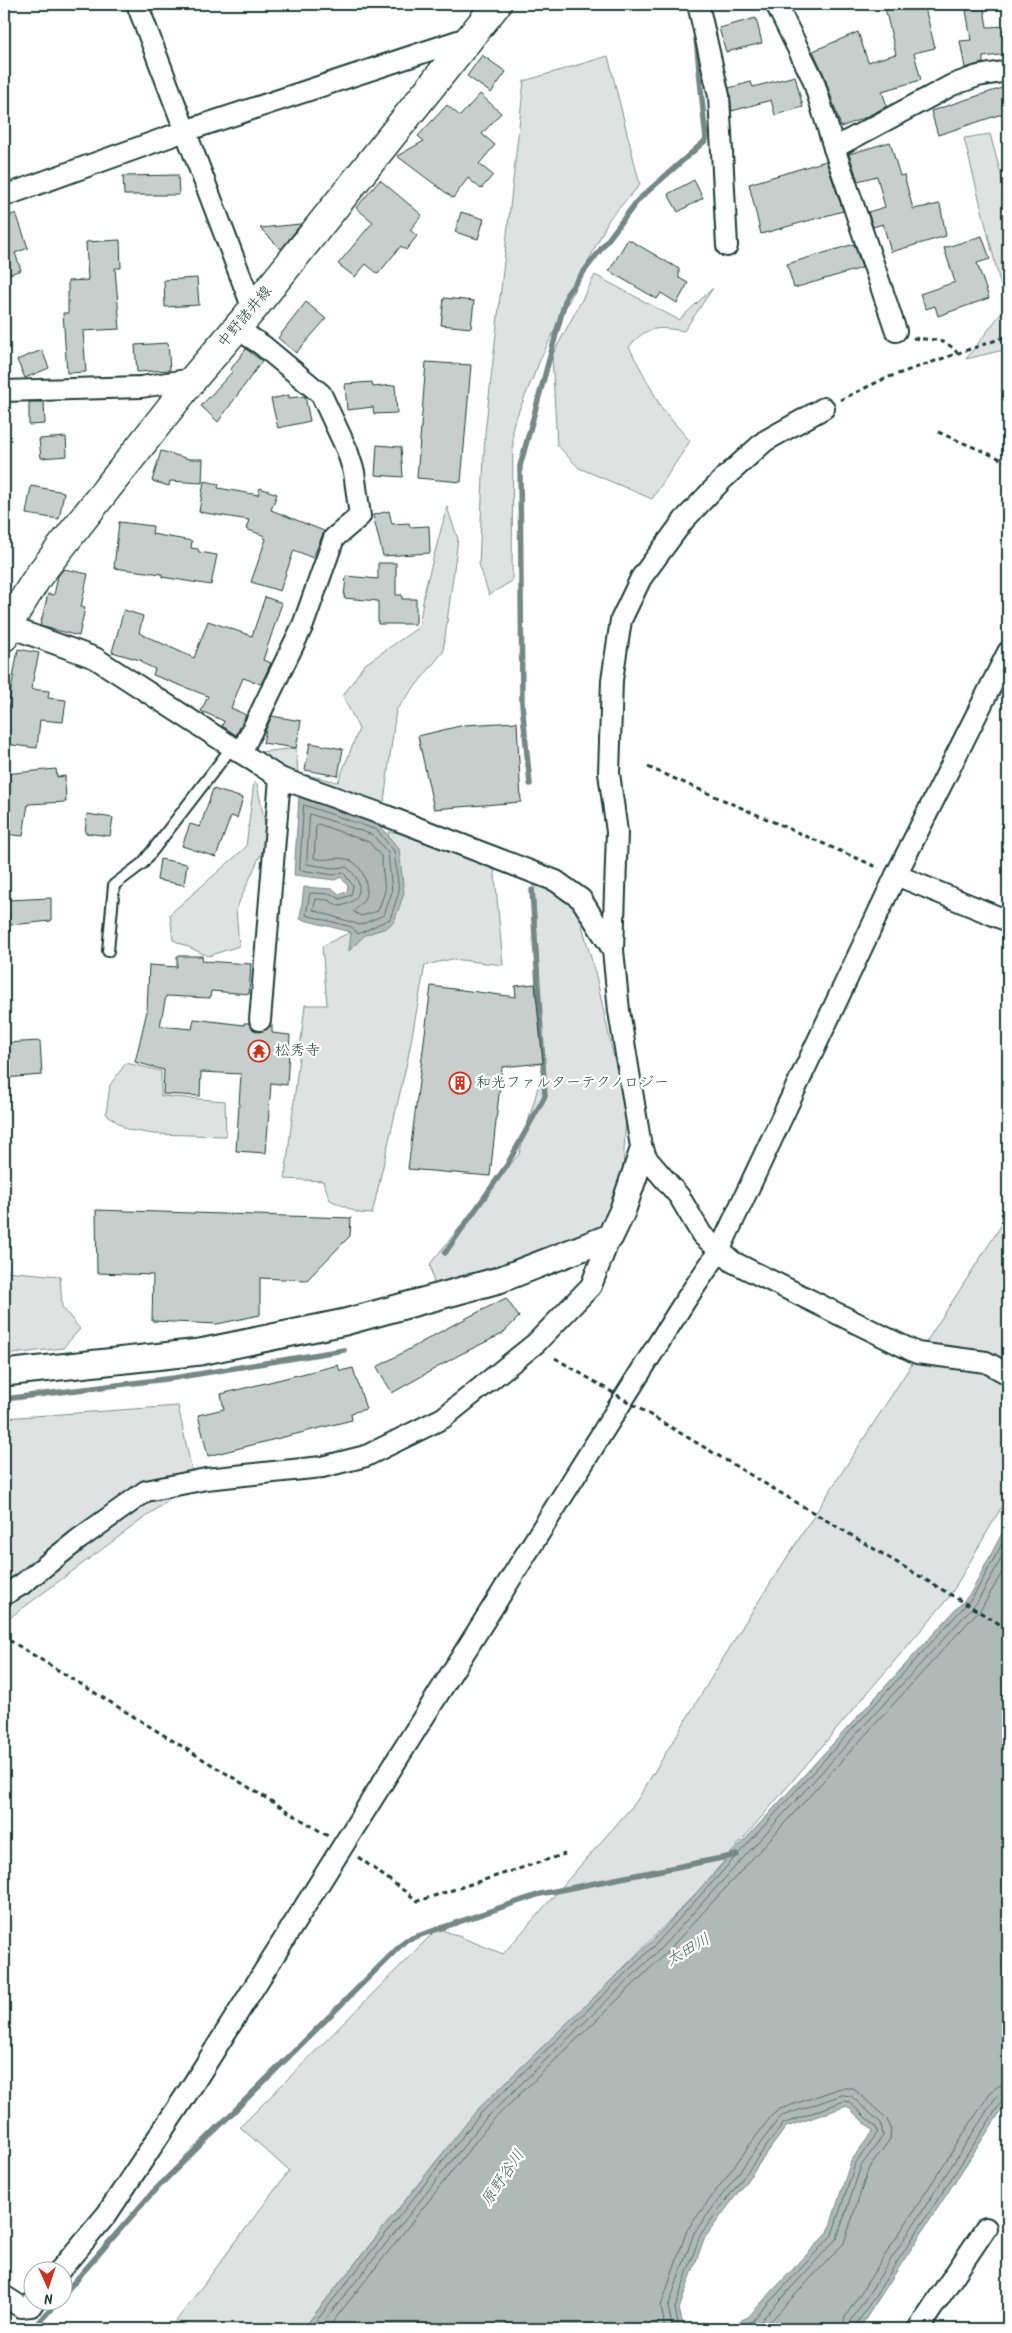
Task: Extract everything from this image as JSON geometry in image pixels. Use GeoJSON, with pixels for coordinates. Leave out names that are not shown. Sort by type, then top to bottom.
{"type":"FeatureCollection","features":[{"type":"Feature","properties":{"kind":"main road","name":"中野諸井線"},"geometry":{"type":"LineString","coordinates":[[5,629],[39,575],[194,379],[497,4]]}},
{"type":"Feature","properties":{"kind":"street"},"geometry":{"type":"LineString","coordinates":[[137,4],[185,131],[245,318],[262,345],[321,394],[347,450],[354,472],[360,516],[334,538],[303,625],[237,750]]}},
{"type":"Feature","properties":{"kind":"street"},"geometry":{"type":"LineString","coordinates":[[698,4],[719,96],[727,246]]}},
{"type":"Feature","properties":{"kind":"street"},"geometry":{"type":"LineString","coordinates":[[776,4],[813,79],[834,148],[896,332]]}},
{"type":"Feature","properties":{"kind":"street"},"geometry":{"type":"LineString","coordinates":[[4,196],[185,131],[470,37]]}},
{"type":"Feature","properties":{"kind":"street"},"geometry":{"type":"LineString","coordinates":[[834,148],[952,85],[978,76],[1008,71]]}},
{"type":"Feature","properties":{"kind":"street"},"geometry":{"type":"LineString","coordinates":[[4,391],[141,386],[194,379]]}},
{"type":"Feature","properties":{"kind":"street"},"geometry":{"type":"LineString","coordinates":[[4,1595],[21,1585],[79,1539],[146,1491],[206,1479],[322,1467],[366,1456],[443,1418],[536,1343],[591,1286],[622,1212],[642,1153],[619,1011],[613,950],[617,832],[609,773],[612,680],[621,620],[641,578],[684,520],[723,479],[765,441],[824,408]]}},
{"type":"Feature","properties":{"kind":"street"},"geometry":{"type":"LineString","coordinates":[[5,629],[95,658],[280,778],[384,815],[556,881],[581,900],[613,950]]}},
{"type":"Feature","properties":{"kind":"street"},"geometry":{"type":"LineString","coordinates":[[68,2260],[107,2214],[140,2165],[343,1846],[685,1300],[719,1251],[947,769],[1008,652]]}},
{"type":"Feature","properties":{"kind":"street"},"geometry":{"type":"LineString","coordinates":[[260,1020],[280,778]]}},
{"type":"Feature","properties":{"kind":"street"},"geometry":{"type":"LineString","coordinates":[[896,875],[1008,921]]}},
{"type":"Feature","properties":{"kind":"street"},"geometry":{"type":"LineString","coordinates":[[642,1153],[679,1196],[702,1235],[732,1262],[769,1282],[917,1353],[986,1362],[1008,1374]]}},
{"type":"Feature","properties":{"kind":"street"},"geometry":{"type":"LineString","coordinates":[[4,1373],[200,1352],[345,1322],[499,1280],[610,1237]]}},
{"type":"Feature","properties":{"kind":"street"},"geometry":{"type":"LineString","coordinates":[[918,2329],[986,2228]]}},
{"type":"Feature","properties":{"kind":"street"},"geometry":{"type":"LineString","coordinates":[[4,2296],[22,2307]]}},
{"type":"Feature","properties":{"kind":"lane"},"geometry":{"type":"LineString","coordinates":[[108,951],[114,885],[144,863],[237,750]]}},
{"type":"Feature","properties":{"kind":"path"},"geometry":{"type":"LineString","coordinates":[[896,332],[900,338],[942,340],[953,346],[958,354]]}},
{"type":"Feature","properties":{"kind":"path"},"geometry":{"type":"LineString","coordinates":[[824,408],[886,378],[1008,336]]}},
{"type":"Feature","properties":{"kind":"path"},"geometry":{"type":"LineString","coordinates":[[938,432],[1008,462]]}},
{"type":"Feature","properties":{"kind":"path"},"geometry":{"type":"LineString","coordinates":[[648,767],[896,875]]}},
{"type":"Feature","properties":{"kind":"path"},"geometry":{"type":"LineString","coordinates":[[555,1358],[1008,1629]]}},
{"type":"Feature","properties":{"kind":"path"},"geometry":{"type":"LineString","coordinates":[[9,1640],[343,1846],[418,1901],[565,1854]]}},
{"type":"Feature","properties":{"kind":"shaded area"},"geometry":{"type":"Polygon","coordinates":[[[608,56],[640,185],[609,219],[541,358],[513,425],[512,581],[489,595],[479,564],[485,433],[524,81],[608,56]]]}},
{"type":"Feature","properties":{"kind":"shaded area"},"geometry":{"type":"Polygon","coordinates":[[[990,134],[1008,200],[1008,349],[966,359],[1006,307],[964,138],[990,134]]]}},
{"type":"Feature","properties":{"kind":"shaded area"},"geometry":{"type":"Polygon","coordinates":[[[595,275],[679,320],[713,288],[684,331],[654,329],[647,331],[629,347],[662,409],[690,441],[652,499],[579,468],[557,445],[552,356],[595,275]]]}},
{"type":"Feature","properties":{"kind":"shaded area"},"geometry":{"type":"Polygon","coordinates":[[[447,507],[458,539],[443,652],[396,710],[384,802],[366,807],[289,772],[261,752],[296,748],[298,773],[338,782],[359,729],[343,696],[364,665],[419,627],[425,589],[447,507]]]}},
{"type":"Feature","properties":{"kind":"shaded area"},"geometry":{"type":"Polygon","coordinates":[[[254,782],[257,784],[268,838],[236,909],[239,946],[208,956],[173,940],[170,914],[246,847],[254,782]]]}},
{"type":"Feature","properties":{"kind":"shaded area"},"geometry":{"type":"Polygon","coordinates":[[[388,832],[423,833],[494,864],[503,965],[452,959],[425,965],[408,1058],[372,1214],[359,1213],[330,1200],[323,1181],[285,1179],[305,1005],[327,1005],[322,946],[379,918],[391,856],[388,832]]]}},
{"type":"Feature","properties":{"kind":"shaded area"},"geometry":{"type":"Polygon","coordinates":[[[534,881],[576,903],[596,976],[626,1113],[623,1172],[606,1229],[590,1239],[434,1284],[430,1264],[519,1154],[544,1066],[534,881]]]}},
{"type":"Feature","properties":{"kind":"shaded area"},"geometry":{"type":"Polygon","coordinates":[[[126,1063],[161,1071],[161,1096],[225,1101],[226,1136],[154,1134],[128,1130],[106,1114],[110,1085],[126,1063]]]}},
{"type":"Feature","properties":{"kind":"shaded area"},"geometry":{"type":"Polygon","coordinates":[[[1008,1215],[1008,1496],[950,1596],[702,1887],[439,2158],[303,2329],[170,2329],[289,2171],[240,2127],[438,1928],[503,1954],[636,1802],[744,1624],[1008,1215]]]}},
{"type":"Feature","properties":{"kind":"shaded area"},"geometry":{"type":"Polygon","coordinates":[[[4,1271],[60,1276],[62,1307],[80,1329],[63,1348],[4,1355],[4,1271]]]}},
{"type":"Feature","properties":{"kind":"shaded area"},"geometry":{"type":"Polygon","coordinates":[[[178,1406],[194,1481],[4,1622],[4,1418],[178,1406]]]}},
{"type":"Feature","properties":{"kind":"water"},"geometry":{"type":"Polygon","coordinates":[[[299,797],[380,826],[399,849],[404,893],[394,922],[386,928],[365,935],[349,951],[351,932],[300,919],[304,887],[333,889],[339,894],[347,892],[348,886],[341,877],[335,880],[294,875],[299,797]]]}},
{"type":"Feature","properties":{"kind":"water"},"geometry":{"type":"Polygon","coordinates":[[[1008,1522],[1008,2100],[859,2329],[723,2329],[748,2317],[828,2232],[851,2161],[873,2131],[847,2106],[786,2127],[704,2239],[679,2309],[684,2329],[303,2329],[477,2110],[653,1940],[970,1594],[1008,1522]]]}},
{"type":"Feature","properties":{"kind":"building"},"geometry":{"type":"Polygon","coordinates":[[[884,4],[924,4],[935,48],[914,53],[921,80],[882,91],[887,106],[841,127],[824,75],[813,51],[858,32],[868,62],[896,54],[884,4]]]}},
{"type":"Feature","properties":{"kind":"building"},"geometry":{"type":"Polygon","coordinates":[[[984,8],[987,27],[1008,26],[1008,54],[983,57],[983,63],[965,68],[960,41],[971,40],[966,10],[984,8]]]}},
{"type":"Feature","properties":{"kind":"building"},"geometry":{"type":"Polygon","coordinates":[[[756,18],[762,43],[726,52],[719,28],[756,18]]]}},
{"type":"Feature","properties":{"kind":"building"},"geometry":{"type":"Polygon","coordinates":[[[482,55],[506,72],[491,93],[467,76],[482,55]]]}},
{"type":"Feature","properties":{"kind":"building"},"geometry":{"type":"Polygon","coordinates":[[[795,76],[803,107],[775,115],[771,100],[732,111],[729,88],[751,82],[753,87],[795,76]]]}},
{"type":"Feature","properties":{"kind":"building"},"geometry":{"type":"Polygon","coordinates":[[[1005,87],[1008,112],[938,135],[931,111],[1005,87]]]}},
{"type":"Feature","properties":{"kind":"building"},"geometry":{"type":"Polygon","coordinates":[[[480,94],[501,113],[482,134],[495,145],[479,164],[493,175],[481,189],[468,178],[453,198],[397,156],[424,141],[418,136],[447,105],[460,116],[480,94]]]}},
{"type":"Feature","properties":{"kind":"building"},"geometry":{"type":"Polygon","coordinates":[[[890,142],[900,176],[904,175],[913,209],[940,204],[946,236],[891,252],[883,224],[873,227],[868,212],[885,207],[877,176],[858,181],[849,154],[890,142]]]}},
{"type":"Feature","properties":{"kind":"building"},"geometry":{"type":"Polygon","coordinates":[[[826,161],[843,211],[761,234],[749,184],[826,161]]]}},
{"type":"Feature","properties":{"kind":"building"},"geometry":{"type":"Polygon","coordinates":[[[178,175],[179,195],[124,195],[123,176],[178,175]]]}},
{"type":"Feature","properties":{"kind":"building"},"geometry":{"type":"Polygon","coordinates":[[[380,180],[422,215],[410,230],[417,236],[406,250],[401,246],[378,274],[366,264],[355,277],[338,264],[373,222],[356,208],[380,180]]]}},
{"type":"Feature","properties":{"kind":"building"},"geometry":{"type":"Polygon","coordinates":[[[694,180],[703,198],[678,212],[668,194],[694,180]]]}},
{"type":"Feature","properties":{"kind":"building"},"geometry":{"type":"Polygon","coordinates":[[[461,212],[484,219],[478,239],[455,232],[461,212]]]}},
{"type":"Feature","properties":{"kind":"building"},"geometry":{"type":"Polygon","coordinates":[[[16,213],[28,248],[15,253],[21,270],[4,276],[4,218],[16,213]]]}},
{"type":"Feature","properties":{"kind":"building"},"geometry":{"type":"Polygon","coordinates":[[[301,224],[281,249],[260,228],[301,224]]]}},
{"type":"Feature","properties":{"kind":"building"},"geometry":{"type":"Polygon","coordinates":[[[982,236],[990,259],[977,263],[989,298],[938,316],[935,306],[926,309],[920,294],[955,282],[944,248],[982,236]]]}},
{"type":"Feature","properties":{"kind":"building"},"geometry":{"type":"Polygon","coordinates":[[[628,239],[679,269],[679,278],[688,283],[677,303],[661,293],[657,299],[609,271],[628,239]]]}},
{"type":"Feature","properties":{"kind":"building"},"geometry":{"type":"Polygon","coordinates":[[[120,240],[121,268],[115,268],[120,329],[83,331],[86,372],[67,373],[63,313],[68,313],[68,281],[88,280],[86,242],[120,240]]]}},
{"type":"Feature","properties":{"kind":"building"},"geometry":{"type":"Polygon","coordinates":[[[854,244],[862,268],[794,288],[787,264],[854,244]]]}},
{"type":"Feature","properties":{"kind":"building"},"geometry":{"type":"Polygon","coordinates":[[[197,278],[199,305],[165,307],[164,280],[197,278]]]}},
{"type":"Feature","properties":{"kind":"building"},"geometry":{"type":"Polygon","coordinates":[[[444,298],[474,301],[471,328],[441,325],[444,298]]]}},
{"type":"Feature","properties":{"kind":"building"},"geometry":{"type":"Polygon","coordinates":[[[306,302],[326,319],[296,353],[278,338],[306,302]]]}},
{"type":"Feature","properties":{"kind":"building"},"geometry":{"type":"Polygon","coordinates":[[[168,343],[170,370],[137,372],[135,345],[168,343]]]}},
{"type":"Feature","properties":{"kind":"building"},"geometry":{"type":"Polygon","coordinates":[[[246,349],[262,361],[218,422],[201,406],[232,372],[230,370],[246,349]]]}},
{"type":"Feature","properties":{"kind":"building"},"geometry":{"type":"Polygon","coordinates":[[[42,350],[49,368],[25,378],[17,360],[42,350]]]}},
{"type":"Feature","properties":{"kind":"building"},"geometry":{"type":"Polygon","coordinates":[[[426,362],[471,365],[461,482],[417,478],[426,362]]]}},
{"type":"Feature","properties":{"kind":"building"},"geometry":{"type":"Polygon","coordinates":[[[372,382],[373,387],[395,385],[397,413],[374,414],[373,407],[347,410],[345,384],[372,382]]]}},
{"type":"Feature","properties":{"kind":"building"},"geometry":{"type":"Polygon","coordinates":[[[289,395],[289,398],[305,396],[310,421],[278,428],[271,399],[289,395]]]}},
{"type":"Feature","properties":{"kind":"building"},"geometry":{"type":"Polygon","coordinates":[[[29,402],[44,402],[45,424],[29,425],[29,402]]]}},
{"type":"Feature","properties":{"kind":"building"},"geometry":{"type":"Polygon","coordinates":[[[66,437],[67,456],[41,458],[39,439],[66,437]]]}},
{"type":"Feature","properties":{"kind":"building"},"geometry":{"type":"Polygon","coordinates":[[[377,445],[401,447],[403,477],[375,475],[377,445]]]}},
{"type":"Feature","properties":{"kind":"building"},"geometry":{"type":"Polygon","coordinates":[[[161,451],[189,459],[203,459],[202,483],[170,481],[169,486],[152,481],[161,451]]]}},
{"type":"Feature","properties":{"kind":"building"},"geometry":{"type":"Polygon","coordinates":[[[204,481],[219,484],[218,488],[258,495],[260,488],[277,494],[271,510],[324,531],[313,558],[294,550],[280,591],[251,582],[266,539],[264,538],[265,536],[246,529],[249,520],[199,512],[204,481]]]}},
{"type":"Feature","properties":{"kind":"building"},"geometry":{"type":"Polygon","coordinates":[[[31,486],[64,492],[59,519],[26,514],[31,486]]]}},
{"type":"Feature","properties":{"kind":"building"},"geometry":{"type":"Polygon","coordinates":[[[389,511],[392,524],[409,523],[410,527],[429,526],[430,553],[383,556],[373,515],[389,511]]]}},
{"type":"Feature","properties":{"kind":"building"},"geometry":{"type":"Polygon","coordinates":[[[119,522],[153,526],[152,534],[192,541],[191,548],[198,549],[199,552],[217,555],[211,585],[162,577],[162,574],[114,568],[119,522]]]}},
{"type":"Feature","properties":{"kind":"building"},"geometry":{"type":"Polygon","coordinates":[[[378,563],[396,563],[396,595],[402,595],[402,599],[416,599],[416,624],[378,624],[378,601],[344,598],[346,576],[378,579],[378,563]]]}},
{"type":"Feature","properties":{"kind":"building"},"geometry":{"type":"Polygon","coordinates":[[[64,569],[88,574],[81,607],[85,608],[79,636],[40,626],[48,594],[54,595],[58,576],[64,569]]]}},
{"type":"Feature","properties":{"kind":"building"},"geometry":{"type":"Polygon","coordinates":[[[265,597],[282,603],[263,660],[271,663],[261,684],[243,678],[231,708],[246,715],[236,735],[222,726],[224,721],[201,711],[208,696],[153,675],[155,669],[142,663],[143,661],[112,652],[124,610],[143,616],[139,633],[194,658],[208,621],[252,636],[265,597]]]}},
{"type":"Feature","properties":{"kind":"building"},"geometry":{"type":"Polygon","coordinates":[[[18,649],[39,653],[31,689],[49,691],[48,698],[66,700],[63,722],[40,720],[37,748],[4,744],[4,732],[18,649]]]}},
{"type":"Feature","properties":{"kind":"building"},"geometry":{"type":"Polygon","coordinates":[[[272,716],[301,721],[296,748],[263,743],[266,729],[272,716]]]}},
{"type":"Feature","properties":{"kind":"building"},"geometry":{"type":"Polygon","coordinates":[[[517,722],[521,802],[434,809],[418,736],[464,725],[517,722]]]}},
{"type":"Feature","properties":{"kind":"building"},"geometry":{"type":"Polygon","coordinates":[[[310,743],[343,749],[338,776],[305,770],[310,743]]]}},
{"type":"Feature","properties":{"kind":"building"},"geometry":{"type":"Polygon","coordinates":[[[56,769],[57,777],[65,776],[66,802],[28,804],[23,836],[4,834],[4,774],[56,769]]]}},
{"type":"Feature","properties":{"kind":"building"},"geometry":{"type":"Polygon","coordinates":[[[213,789],[243,798],[237,818],[231,816],[216,857],[182,846],[190,824],[200,827],[213,789]]]}},
{"type":"Feature","properties":{"kind":"building"},"geometry":{"type":"Polygon","coordinates":[[[87,814],[113,818],[110,836],[85,833],[87,814]]]}},
{"type":"Feature","properties":{"kind":"building"},"geometry":{"type":"Polygon","coordinates":[[[160,859],[187,864],[184,885],[157,880],[160,859]]]}},
{"type":"Feature","properties":{"kind":"building"},"geometry":{"type":"Polygon","coordinates":[[[51,898],[51,921],[10,925],[7,900],[51,898]]]}},
{"type":"Feature","properties":{"kind":"building","name":"松秀寺"},"geometry":{"type":"Polygon","coordinates":[[[177,956],[202,956],[203,961],[251,964],[249,994],[211,991],[210,998],[166,996],[160,1026],[192,1029],[194,1019],[244,1025],[244,1023],[249,1023],[253,1029],[259,1032],[272,1025],[272,1033],[290,1035],[287,1085],[271,1083],[266,1153],[236,1151],[241,1074],[201,1072],[200,1096],[163,1094],[164,1070],[135,1062],[147,1011],[149,965],[177,967],[177,956]]]}},
{"type":"Feature","properties":{"kind":"building","name":"和光ファルターテクノロジー"},"geometry":{"type":"Polygon","coordinates":[[[535,984],[543,1063],[502,1067],[490,1176],[408,1169],[431,986],[516,997],[515,986],[535,984]]]}},
{"type":"Feature","properties":{"kind":"building"},"geometry":{"type":"Polygon","coordinates":[[[40,1041],[42,1075],[4,1078],[4,1043],[40,1041]]]}},
{"type":"Feature","properties":{"kind":"building"},"geometry":{"type":"Polygon","coordinates":[[[96,1210],[351,1218],[350,1236],[307,1280],[260,1278],[260,1315],[217,1324],[152,1321],[153,1275],[97,1273],[96,1210]]]}},
{"type":"Feature","properties":{"kind":"building"},"geometry":{"type":"Polygon","coordinates":[[[506,1298],[519,1317],[502,1334],[459,1355],[392,1393],[377,1367],[506,1298]]]}},
{"type":"Feature","properties":{"kind":"building"},"geometry":{"type":"Polygon","coordinates":[[[338,1365],[340,1371],[353,1368],[366,1409],[351,1413],[352,1420],[208,1456],[198,1415],[224,1409],[221,1394],[338,1365]]]}},
{"type":"Feature","properties":{"kind":"waterway"},"geometry":{"type":"LineString","coordinates":[[530,784],[522,704],[520,466],[567,294],[638,200],[706,140],[696,38]]}},
{"type":"Feature","properties":{"kind":"waterway"},"geometry":{"type":"LineString","coordinates":[[445,1253],[507,1165],[545,1096],[532,890]]}},
{"type":"Feature","properties":{"kind":"waterway"},"geometry":{"type":"LineString","coordinates":[[4,1399],[174,1378],[344,1350]]}},
{"type":"Feature","properties":{"kind":"waterway"},"geometry":{"type":"LineString","coordinates":[[72,2285],[152,2193],[406,1940],[540,1894],[737,1855]]}},
{"type":"Feature","properties":{"kind":"waterway"},"geometry":{"type":"LineString","coordinates":[[33,2329],[50,2310]]}},
{"type":"Feature","properties":{"kind":"place","name":"松秀寺"},"geometry":{"type":"Point","coordinates":[259,1051]}},
{"type":"Feature","properties":{"kind":"place","name":"和光ファルターテクノロジー"},"geometry":{"type":"Point","coordinates":[460,1083]}},
{"type":"Feature","properties":{"kind":"water label","name":"太田川"},"geometry":{"type":"Point","coordinates":[688,1950]}},
{"type":"Feature","properties":{"kind":"water label","name":"原野谷川"},"geometry":{"type":"Point","coordinates":[503,2178]}}]}
